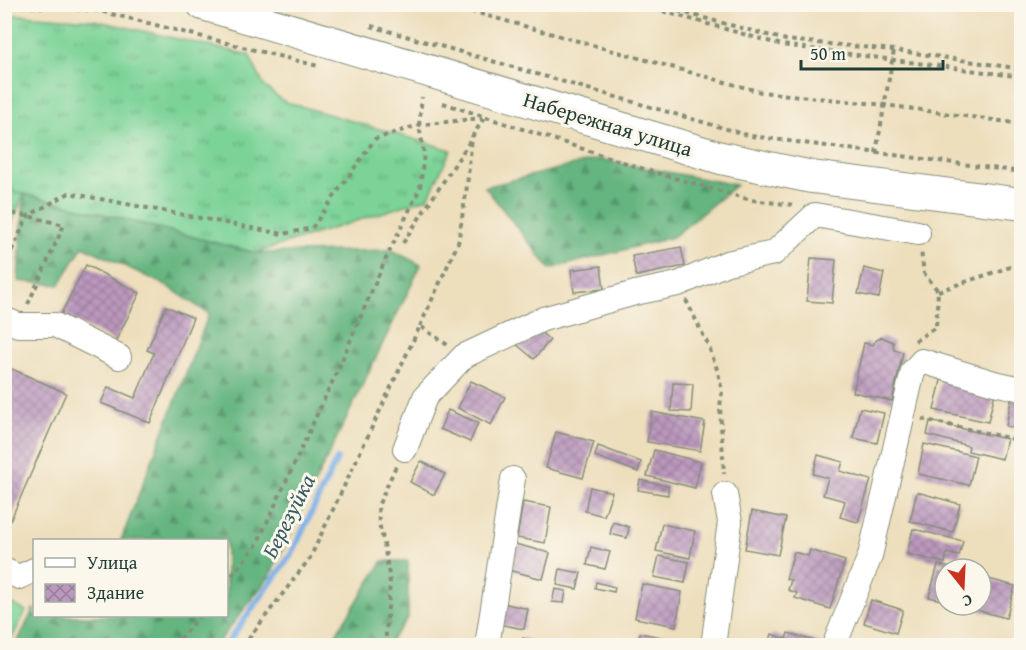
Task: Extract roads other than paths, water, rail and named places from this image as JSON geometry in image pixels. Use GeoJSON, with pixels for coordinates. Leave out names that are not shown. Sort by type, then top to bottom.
{"type":"FeatureCollection","features":[{"type":"Feature","properties":{"kind":"main road","name":"Набережная улица"},"geometry":{"type":"LineString","coordinates":[[203,4],[490,103],[721,158],[812,177],[1022,204]]}},
{"type":"Feature","properties":{"kind":"street"},"geometry":{"type":"LineString","coordinates":[[812,177],[815,215]]}},
{"type":"Feature","properties":{"kind":"street"},"geometry":{"type":"LineString","coordinates":[[815,215],[918,233]]}},
{"type":"Feature","properties":{"kind":"street"},"geometry":{"type":"LineString","coordinates":[[405,449],[425,397],[464,356],[543,319],[635,293],[678,284],[727,263],[774,254],[815,215]]}},
{"type":"Feature","properties":{"kind":"street"},"geometry":{"type":"LineString","coordinates":[[15,314],[18,325],[55,326],[119,357]]}},
{"type":"Feature","properties":{"kind":"street"},"geometry":{"type":"LineString","coordinates":[[834,645],[870,556],[913,371],[922,361],[1022,389]]}},
{"type":"Feature","properties":{"kind":"street"},"geometry":{"type":"LineString","coordinates":[[487,645],[513,479]]}},
{"type":"Feature","properties":{"kind":"street"},"geometry":{"type":"LineString","coordinates":[[713,645],[730,522],[725,494]]}},
{"type":"Feature","properties":{"kind":"street"},"geometry":{"type":"LineString","coordinates":[[4,570],[19,577],[33,570]]}},
{"type":"Feature","properties":{"kind":"waterway","name":"Березуйка"},"geometry":{"type":"LineString","coordinates":[[225,646],[291,555],[337,459]]}}]}
